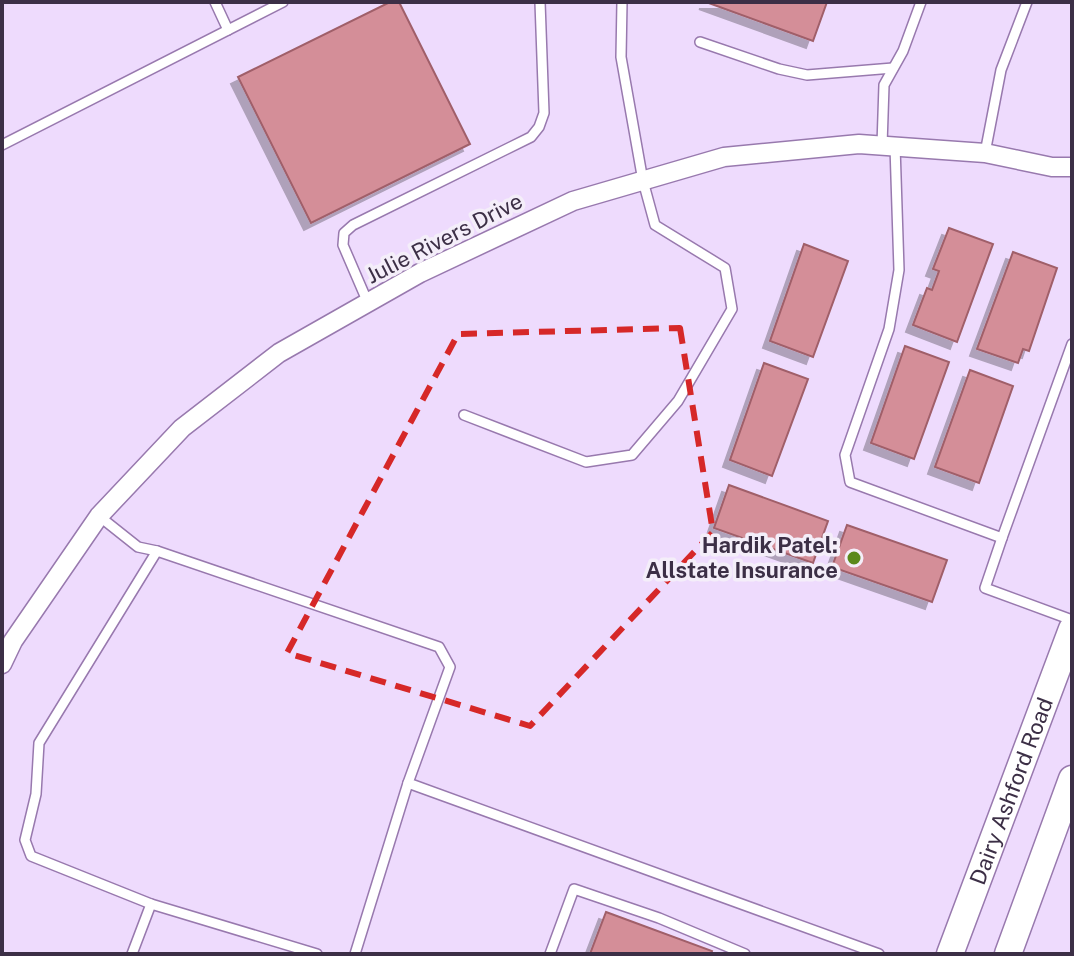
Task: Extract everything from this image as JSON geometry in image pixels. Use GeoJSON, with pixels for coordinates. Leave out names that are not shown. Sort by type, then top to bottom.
{"type":"FeatureCollection","features":[{"type":"Feature","properties":{"kind":"main road","name":"Dairy Ashford Road"},"geometry":{"type":"LineString","coordinates":[[950,954],[1072,629]]}},
{"type":"Feature","properties":{"kind":"main road"},"geometry":{"type":"LineString","coordinates":[[1008,954],[1072,779]]}},
{"type":"Feature","properties":{"kind":"street","name":"Julie Rivers Drive"},"geometry":{"type":"LineString","coordinates":[[2,664],[13,641],[99,516],[182,428],[279,353],[420,273],[573,201],[724,157],[859,144],[985,153],[1052,167],[1072,167]]}},
{"type":"Feature","properties":{"kind":"street","name":"Julie Rivers Drive"},"geometry":{"type":"LineString","coordinates":[[1052,167],[1072,177]]}},
{"type":"Feature","properties":{"kind":"lane"},"geometry":{"type":"LineString","coordinates":[[215,2],[228,30]]}},
{"type":"Feature","properties":{"kind":"lane"},"geometry":{"type":"LineString","coordinates":[[2,145],[283,2]]}},
{"type":"Feature","properties":{"kind":"lane"},"geometry":{"type":"LineString","coordinates":[[368,303],[343,245],[344,233],[353,225],[531,137],[539,127],[544,113],[540,2]]}},
{"type":"Feature","properties":{"kind":"lane"},"geometry":{"type":"LineString","coordinates":[[464,415],[586,462],[632,455],[678,401],[732,309],[725,268],[655,225],[643,181],[621,57],[622,2]]}},
{"type":"Feature","properties":{"kind":"lane"},"geometry":{"type":"LineString","coordinates":[[921,2],[884,85],[899,270],[889,329],[845,455],[850,482],[1002,538]]}},
{"type":"Feature","properties":{"kind":"lane"},"geometry":{"type":"LineString","coordinates":[[985,153],[1001,70],[1027,2]]}},
{"type":"Feature","properties":{"kind":"lane"},"geometry":{"type":"LineString","coordinates":[[700,42],[779,69],[807,75],[893,68]]}},
{"type":"Feature","properties":{"kind":"lane"},"geometry":{"type":"LineString","coordinates":[[1072,344],[985,588],[1072,620]]}},
{"type":"Feature","properties":{"kind":"lane"},"geometry":{"type":"LineString","coordinates":[[99,516],[138,547],[439,647],[450,667],[408,783],[355,954]]}},
{"type":"Feature","properties":{"kind":"lane"},"geometry":{"type":"LineString","coordinates":[[157,551],[39,743],[36,794],[25,840],[31,856],[151,904],[317,954]]}},
{"type":"Feature","properties":{"kind":"lane"},"geometry":{"type":"LineString","coordinates":[[408,783],[879,954]]}},
{"type":"Feature","properties":{"kind":"lane"},"geometry":{"type":"LineString","coordinates":[[550,954],[574,889],[659,918],[745,954]]}},
{"type":"Feature","properties":{"kind":"lane"},"geometry":{"type":"LineString","coordinates":[[132,954],[151,904]]}},
{"type":"Feature","properties":{"kind":"highlighted area"},"geometry":{"type":"Polygon","coordinates":[[[680,328],[713,532],[530,726],[287,653],[458,334],[680,328]]]}},
{"type":"Feature","properties":{"kind":"building"},"geometry":{"type":"Polygon","coordinates":[[[390,2],[399,2],[470,144],[311,223],[238,77],[390,2]]]}},
{"type":"Feature","properties":{"kind":"building"},"geometry":{"type":"Polygon","coordinates":[[[706,2],[827,2],[813,41],[706,2]]]}},
{"type":"Feature","properties":{"kind":"building"},"geometry":{"type":"Polygon","coordinates":[[[949,228],[993,244],[957,342],[913,325],[927,288],[932,290],[939,271],[933,269],[949,228]]]}},
{"type":"Feature","properties":{"kind":"building"},"geometry":{"type":"Polygon","coordinates":[[[804,244],[848,261],[813,357],[770,341],[804,244]]]}},
{"type":"Feature","properties":{"kind":"building"},"geometry":{"type":"Polygon","coordinates":[[[1013,252],[1057,268],[1029,351],[1023,349],[1018,363],[977,349],[1013,252]]]}},
{"type":"Feature","properties":{"kind":"building"},"geometry":{"type":"Polygon","coordinates":[[[905,346],[949,362],[914,459],[871,443],[905,346]]]}},
{"type":"Feature","properties":{"kind":"building"},"geometry":{"type":"Polygon","coordinates":[[[764,363],[808,379],[772,476],[730,460],[764,363]]]}},
{"type":"Feature","properties":{"kind":"building"},"geometry":{"type":"Polygon","coordinates":[[[970,370],[1013,386],[979,483],[935,467],[970,370]]]}},
{"type":"Feature","properties":{"kind":"building"},"geometry":{"type":"Polygon","coordinates":[[[729,485],[828,521],[813,563],[714,528],[729,485]]]}},
{"type":"Feature","properties":{"kind":"building"},"geometry":{"type":"Polygon","coordinates":[[[847,525],[947,560],[932,602],[832,567],[847,525]]]}},
{"type":"Feature","properties":{"kind":"building"},"geometry":{"type":"Polygon","coordinates":[[[606,912],[712,951],[711,954],[590,954],[606,912]]]}},
{"type":"Feature","properties":{"kind":"place","name":"Hardik Patel: Allstate Insurance"},"geometry":{"type":"Point","coordinates":[854,558]}}]}
